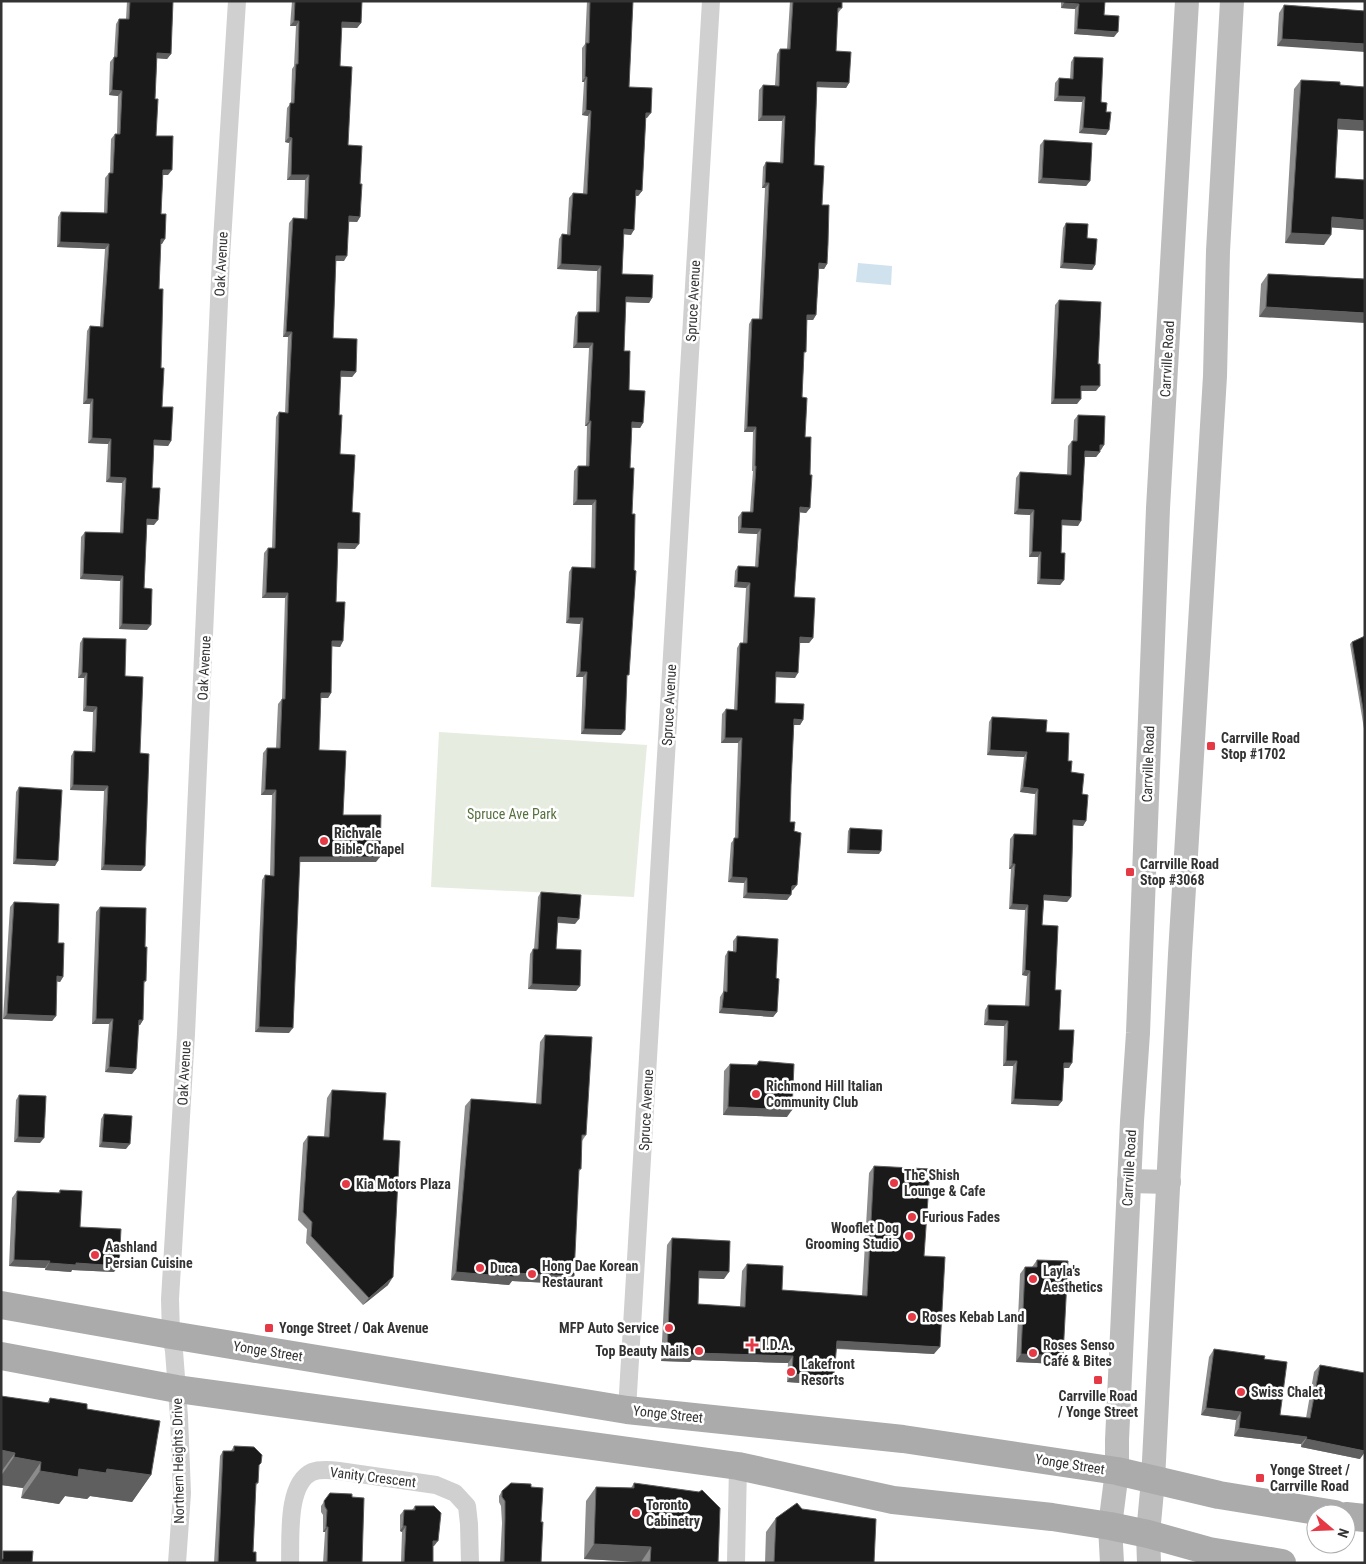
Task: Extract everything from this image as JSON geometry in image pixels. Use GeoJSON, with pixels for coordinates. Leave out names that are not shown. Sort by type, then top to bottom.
{"type":"FeatureCollection","features":[{"type":"Feature","properties":{"kind":"main road","name":"Carrville Road"},"geometry":{"type":"LineString","coordinates":[[1112,1563],[1110,1526],[1117,1471],[1129,1182],[1138,1033],[1158,508],[1187,1]]}},
{"type":"Feature","properties":{"kind":"main road"},"geometry":{"type":"LineString","coordinates":[[1149,1563],[1148,1534],[1154,1480],[1180,954],[1215,376],[1218,251],[1232,1]]}},
{"type":"Feature","properties":{"kind":"main road"},"geometry":{"type":"LineString","coordinates":[[1141,955],[1180,954]]}},
{"type":"Feature","properties":{"kind":"main road"},"geometry":{"type":"LineString","coordinates":[[1129,1182],[1168,1182]]}},
{"type":"Feature","properties":{"kind":"main road","name":"Yonge Street"},"geometry":{"type":"LineString","coordinates":[[1,1305],[627,1410],[903,1439],[1117,1471],[1219,1495],[1306,1509]]}},
{"type":"Feature","properties":{"kind":"main road"},"geometry":{"type":"LineString","coordinates":[[1,1356],[177,1389],[738,1466],[893,1500],[1052,1517],[1110,1526],[1148,1534],[1209,1552],[1282,1563]]}},
{"type":"Feature","properties":{"kind":"street","name":"Oak Avenue"},"geometry":{"type":"LineString","coordinates":[[177,1389],[171,1335],[170,1299],[187,1014],[221,257],[236,1]]}},
{"type":"Feature","properties":{"kind":"street","name":"Spruce Avenue"},"geometry":{"type":"LineString","coordinates":[[627,1410],[711,1]]}},
{"type":"Feature","properties":{"kind":"street","name":"Northern Heights Drive"},"geometry":{"type":"LineString","coordinates":[[177,1389],[182,1493],[177,1563]]}},
{"type":"Feature","properties":{"kind":"street"},"geometry":{"type":"LineString","coordinates":[[736,1563],[738,1466]]}},
{"type":"Feature","properties":{"kind":"street","name":"Vanity Crescent"},"geometry":{"type":"LineString","coordinates":[[290,1563],[292,1508],[296,1488],[302,1479],[312,1472],[327,1470],[339,1470],[436,1485],[456,1493],[467,1506],[470,1563]]}},
{"type":"Feature","properties":{"kind":"green space","name":"Spruce Ave Park"},"geometry":{"type":"Polygon","coordinates":[[[439,732],[647,745],[634,897],[431,887],[439,732]]]}},
{"type":"Feature","properties":{"kind":"water"},"geometry":{"type":"Polygon","coordinates":[[[858,263],[892,266],[891,285],[856,282],[858,263]]]}},
{"type":"Feature","properties":{"kind":"building"},"geometry":{"type":"Polygon","coordinates":[[[130,1],[173,1],[171,54],[157,53],[155,99],[158,99],[156,136],[173,136],[172,170],[163,170],[161,214],[166,214],[165,239],[161,239],[159,289],[163,289],[161,368],[164,368],[162,407],[173,407],[171,441],[154,440],[152,488],[160,488],[158,520],[147,519],[144,588],[152,589],[151,625],[122,624],[123,576],[83,574],[85,532],[123,533],[126,478],[110,477],[111,439],[92,438],[93,399],[87,399],[90,326],[103,327],[109,244],[60,242],[61,212],[107,213],[109,173],[113,173],[115,134],[120,134],[122,91],[112,90],[114,57],[117,57],[119,19],[129,19],[130,1]]]}},
{"type":"Feature","properties":{"kind":"building"},"geometry":{"type":"Polygon","coordinates":[[[295,1],[362,1],[361,23],[342,22],[340,66],[352,67],[348,145],[362,146],[360,184],[362,184],[360,217],[349,216],[347,256],[336,256],[333,338],[357,339],[356,372],[341,371],[339,415],[342,415],[340,454],[355,455],[352,512],[360,513],[359,544],[338,543],[336,602],[345,602],[343,641],[332,641],[331,693],[321,693],[319,750],[346,751],[343,815],[381,815],[380,857],[300,857],[293,1028],[259,1027],[265,875],[274,876],[276,790],[265,790],[267,748],[280,748],[282,699],[285,699],[288,593],[266,593],[268,548],[275,548],[279,412],[288,413],[292,332],[286,332],[293,218],[307,219],[309,175],[291,175],[292,138],[289,137],[290,103],[294,103],[296,64],[298,64],[299,21],[294,21],[295,1]]]}},
{"type":"Feature","properties":{"kind":"building"},"geometry":{"type":"Polygon","coordinates":[[[590,1],[633,1],[629,87],[652,88],[651,113],[646,113],[642,191],[636,190],[634,230],[624,229],[622,274],[653,275],[652,298],[626,297],[624,351],[630,351],[629,390],[645,391],[643,423],[632,422],[630,468],[634,468],[632,514],[635,514],[634,570],[636,571],[629,675],[627,675],[625,730],[584,729],[587,672],[580,672],[583,618],[569,618],[572,567],[595,568],[596,500],[577,500],[578,466],[589,466],[593,343],[577,343],[578,312],[599,312],[601,266],[561,264],[562,234],[570,235],[573,193],[587,194],[591,111],[586,110],[587,77],[585,77],[586,43],[589,43],[590,1]]]}},
{"type":"Feature","properties":{"kind":"building"},"geometry":{"type":"Polygon","coordinates":[[[793,1],[842,1],[842,8],[838,8],[836,51],[851,52],[849,83],[817,82],[814,165],[824,166],[822,205],[829,205],[828,244],[827,264],[819,263],[816,315],[807,315],[802,397],[807,398],[805,437],[811,437],[810,475],[812,475],[810,508],[800,507],[794,597],[815,598],[813,638],[800,637],[798,673],[776,672],[775,703],[804,704],[803,720],[794,719],[790,822],[795,822],[794,831],[801,833],[797,885],[792,886],[791,895],[747,893],[747,878],[732,877],[734,838],[738,838],[742,738],[725,738],[726,709],[737,710],[740,643],[747,643],[750,583],[737,582],[738,566],[758,567],[761,529],[741,528],[742,512],[753,512],[756,427],[747,427],[752,319],[762,319],[769,183],[765,183],[766,162],[783,163],[785,116],[762,116],[763,85],[779,86],[780,49],[790,49],[793,1]]]}},
{"type":"Feature","properties":{"kind":"building"},"geometry":{"type":"Polygon","coordinates":[[[1064,1],[1105,1],[1104,15],[1119,16],[1118,32],[1077,29],[1079,4],[1064,3],[1064,1]]]}},
{"type":"Feature","properties":{"kind":"building"},"geometry":{"type":"Polygon","coordinates":[[[1284,5],[1365,11],[1365,44],[1282,39],[1284,5]]]}},
{"type":"Feature","properties":{"kind":"building"},"geometry":{"type":"Polygon","coordinates":[[[1074,57],[1103,58],[1101,102],[1107,103],[1106,112],[1111,112],[1109,130],[1083,128],[1085,97],[1058,96],[1059,78],[1073,79],[1074,57]]]}},
{"type":"Feature","properties":{"kind":"building"},"geometry":{"type":"Polygon","coordinates":[[[1301,80],[1340,82],[1340,85],[1365,87],[1365,121],[1338,119],[1335,178],[1365,180],[1365,220],[1332,217],[1331,235],[1291,233],[1301,80]]]}},
{"type":"Feature","properties":{"kind":"building"},"geometry":{"type":"Polygon","coordinates":[[[1044,140],[1092,143],[1090,181],[1042,178],[1044,140]]]}},
{"type":"Feature","properties":{"kind":"building"},"geometry":{"type":"Polygon","coordinates":[[[1066,223],[1088,224],[1087,238],[1097,239],[1095,265],[1063,263],[1066,223]]]}},
{"type":"Feature","properties":{"kind":"building"},"geometry":{"type":"Polygon","coordinates":[[[1268,274],[1365,279],[1365,313],[1266,307],[1268,274]]]}},
{"type":"Feature","properties":{"kind":"building"},"geometry":{"type":"Polygon","coordinates":[[[1059,300],[1101,302],[1098,364],[1100,364],[1100,386],[1081,386],[1081,399],[1054,399],[1059,300]]]}},
{"type":"Feature","properties":{"kind":"building"},"geometry":{"type":"Polygon","coordinates":[[[1078,415],[1105,416],[1104,445],[1100,445],[1100,452],[1085,451],[1081,521],[1062,520],[1061,553],[1065,553],[1064,580],[1040,579],[1041,552],[1032,552],[1034,510],[1018,509],[1020,472],[1071,475],[1072,441],[1077,441],[1078,415]]]}},
{"type":"Feature","properties":{"kind":"building"},"geometry":{"type":"Polygon","coordinates":[[[1365,636],[1365,721],[1352,642],[1365,636]]]}},
{"type":"Feature","properties":{"kind":"building"},"geometry":{"type":"Polygon","coordinates":[[[83,638],[126,639],[125,676],[143,677],[140,753],[149,754],[145,866],[104,865],[108,786],[73,785],[74,751],[95,752],[97,707],[86,706],[87,673],[82,673],[83,638]]]}},
{"type":"Feature","properties":{"kind":"building"},"geometry":{"type":"Polygon","coordinates":[[[992,717],[1047,720],[1046,732],[1069,733],[1068,761],[1072,761],[1071,772],[1084,774],[1082,794],[1088,795],[1086,821],[1073,820],[1071,897],[1044,895],[1042,925],[1058,926],[1055,990],[1061,990],[1059,1030],[1074,1030],[1072,1063],[1064,1063],[1062,1101],[1014,1099],[1017,1061],[1006,1061],[1008,1021],[988,1020],[988,1005],[1029,1006],[1030,971],[1025,970],[1028,905],[1012,904],[1015,864],[1012,864],[1014,834],[1036,835],[1038,789],[1023,787],[1027,752],[990,750],[992,717]]]}},
{"type":"Feature","properties":{"kind":"building"},"geometry":{"type":"Polygon","coordinates":[[[19,787],[62,790],[58,861],[16,859],[19,787]]]}},
{"type":"Feature","properties":{"kind":"building"},"geometry":{"type":"Polygon","coordinates":[[[850,828],[882,830],[881,851],[849,850],[850,828]]]}},
{"type":"Feature","properties":{"kind":"building"},"geometry":{"type":"Polygon","coordinates":[[[541,892],[581,895],[579,919],[558,917],[556,949],[581,950],[580,986],[532,984],[533,949],[538,949],[541,892]]]}},
{"type":"Feature","properties":{"kind":"building"},"geometry":{"type":"Polygon","coordinates":[[[14,902],[59,904],[58,943],[64,943],[63,977],[57,976],[56,1016],[7,1014],[14,902]]]}},
{"type":"Feature","properties":{"kind":"building"},"geometry":{"type":"Polygon","coordinates":[[[100,907],[146,908],[146,981],[144,981],[143,1020],[139,1020],[136,1069],[109,1067],[113,1019],[96,1019],[100,907]]]}},
{"type":"Feature","properties":{"kind":"building"},"geometry":{"type":"Polygon","coordinates":[[[737,936],[778,939],[776,978],[779,979],[777,1012],[722,1008],[724,991],[727,992],[728,951],[736,952],[737,936]]]}},
{"type":"Feature","properties":{"kind":"building"},"geometry":{"type":"Polygon","coordinates":[[[545,1035],[592,1037],[586,1135],[582,1135],[581,1169],[579,1169],[574,1276],[514,1273],[514,1277],[456,1272],[471,1099],[541,1104],[545,1035]]]}},
{"type":"Feature","properties":{"kind":"building","name":"Richmond Hill Italian Community Club"},"geometry":{"type":"Polygon","coordinates":[[[759,1061],[794,1064],[792,1110],[728,1107],[730,1064],[757,1065],[759,1061]]]}},
{"type":"Feature","properties":{"kind":"building","name":"Kia Motors Plaza"},"geometry":{"type":"Polygon","coordinates":[[[332,1090],[386,1093],[383,1140],[400,1141],[393,1277],[369,1298],[311,1236],[312,1222],[303,1212],[308,1136],[329,1137],[332,1090]]]}},
{"type":"Feature","properties":{"kind":"building"},"geometry":{"type":"Polygon","coordinates":[[[19,1095],[46,1096],[44,1138],[18,1137],[19,1095]]]}},
{"type":"Feature","properties":{"kind":"building"},"geometry":{"type":"Polygon","coordinates":[[[104,1114],[132,1116],[130,1144],[102,1142],[104,1114]]]}},
{"type":"Feature","properties":{"kind":"building"},"geometry":{"type":"Polygon","coordinates":[[[874,1166],[930,1169],[924,1256],[945,1257],[940,1347],[837,1341],[834,1377],[792,1374],[793,1356],[667,1353],[672,1238],[730,1241],[729,1272],[699,1271],[698,1304],[745,1307],[747,1264],[783,1266],[782,1290],[867,1296],[874,1166]]]}},
{"type":"Feature","properties":{"kind":"building"},"geometry":{"type":"Polygon","coordinates":[[[60,1190],[82,1191],[80,1227],[121,1229],[119,1266],[14,1260],[17,1191],[60,1193],[60,1190]]]}},
{"type":"Feature","properties":{"kind":"building"},"geometry":{"type":"Polygon","coordinates":[[[1037,1260],[1068,1261],[1063,1356],[1021,1354],[1025,1267],[1037,1267],[1037,1260]]]}},
{"type":"Feature","properties":{"kind":"building"},"geometry":{"type":"Polygon","coordinates":[[[1214,1349],[1265,1356],[1264,1359],[1287,1362],[1280,1415],[1310,1418],[1320,1365],[1365,1373],[1365,1451],[1306,1439],[1307,1437],[1239,1428],[1241,1412],[1206,1408],[1214,1349]]]}},
{"type":"Feature","properties":{"kind":"building"},"geometry":{"type":"Polygon","coordinates":[[[1,1396],[49,1403],[50,1398],[87,1404],[87,1409],[160,1421],[151,1475],[107,1469],[106,1473],[79,1469],[78,1477],[40,1471],[41,1462],[14,1457],[15,1453],[1,1450],[1,1396]]]}},
{"type":"Feature","properties":{"kind":"building"},"geometry":{"type":"Polygon","coordinates":[[[234,1446],[254,1447],[262,1455],[259,1465],[258,1483],[256,1483],[253,1552],[256,1552],[256,1563],[218,1563],[223,1451],[234,1451],[234,1446]]]}},
{"type":"Feature","properties":{"kind":"building"},"geometry":{"type":"Polygon","coordinates":[[[511,1483],[531,1484],[531,1487],[543,1488],[541,1563],[504,1563],[505,1501],[502,1497],[502,1491],[511,1483]]]}},
{"type":"Feature","properties":{"kind":"building"},"geometry":{"type":"Polygon","coordinates":[[[634,1483],[699,1492],[702,1490],[720,1508],[718,1563],[650,1563],[651,1547],[594,1544],[596,1487],[634,1488],[634,1483]]]}},
{"type":"Feature","properties":{"kind":"building"},"geometry":{"type":"Polygon","coordinates":[[[330,1493],[352,1494],[352,1497],[364,1498],[362,1563],[327,1563],[328,1527],[326,1527],[327,1510],[324,1501],[330,1493]]]}},
{"type":"Feature","properties":{"kind":"building"},"geometry":{"type":"Polygon","coordinates":[[[797,1503],[802,1509],[876,1519],[874,1563],[774,1563],[776,1518],[797,1503]]]}},
{"type":"Feature","properties":{"kind":"building"},"geometry":{"type":"Polygon","coordinates":[[[415,1506],[434,1506],[441,1513],[438,1541],[433,1541],[433,1563],[404,1563],[406,1526],[403,1526],[404,1510],[415,1510],[415,1506]]]}},
{"type":"Feature","properties":{"kind":"building"},"geometry":{"type":"Polygon","coordinates":[[[3,1551],[33,1551],[32,1563],[1,1563],[3,1551]]]}},
{"type":"Feature","properties":{"kind":"place","name":"Carrville Road Stop #1702"},"geometry":{"type":"Point","coordinates":[1211,746]}},
{"type":"Feature","properties":{"kind":"place","name":"Richvale Bible Chapel"},"geometry":{"type":"Point","coordinates":[324,841]}},
{"type":"Feature","properties":{"kind":"place","name":"Carrville Road Stop #3068"},"geometry":{"type":"Point","coordinates":[1130,872]}},
{"type":"Feature","properties":{"kind":"place","name":"Richmond Hill Italian Community Club"},"geometry":{"type":"Point","coordinates":[756,1094]}},
{"type":"Feature","properties":{"kind":"place","name":"The Shish Lounge & Cafe"},"geometry":{"type":"Point","coordinates":[894,1183]}},
{"type":"Feature","properties":{"kind":"place","name":"Kia Motors Plaza"},"geometry":{"type":"Point","coordinates":[346,1184]}},
{"type":"Feature","properties":{"kind":"place","name":"Furious Fades"},"geometry":{"type":"Point","coordinates":[912,1217]}},
{"type":"Feature","properties":{"kind":"place","name":"Wooflet Dog Grooming Studio"},"geometry":{"type":"Point","coordinates":[909,1236]}},
{"type":"Feature","properties":{"kind":"place","name":"Aashland Persian Cuisine"},"geometry":{"type":"Point","coordinates":[95,1255]}},
{"type":"Feature","properties":{"kind":"place","name":"Duca"},"geometry":{"type":"Point","coordinates":[480,1268]}},
{"type":"Feature","properties":{"kind":"place","name":"Hong Dae Korean Restaurant"},"geometry":{"type":"Point","coordinates":[532,1274]}},
{"type":"Feature","properties":{"kind":"place","name":"Layla's Aesthetics"},"geometry":{"type":"Point","coordinates":[1033,1279]}},
{"type":"Feature","properties":{"kind":"place","name":"Roses Kebab Land"},"geometry":{"type":"Point","coordinates":[912,1317]}},
{"type":"Feature","properties":{"kind":"place","name":"Yonge Street / Oak Avenue"},"geometry":{"type":"Point","coordinates":[269,1328]}},
{"type":"Feature","properties":{"kind":"place","name":"MFP Auto Service"},"geometry":{"type":"Point","coordinates":[669,1328]}},
{"type":"Feature","properties":{"kind":"place","name":"I.D.A."},"geometry":{"type":"Point","coordinates":[752,1345]}},
{"type":"Feature","properties":{"kind":"place","name":"Top Beauty Nails"},"geometry":{"type":"Point","coordinates":[699,1351]}},
{"type":"Feature","properties":{"kind":"place","name":"Roses Senso Café & Bites"},"geometry":{"type":"Point","coordinates":[1033,1353]}},
{"type":"Feature","properties":{"kind":"place","name":"Lakefront Resorts"},"geometry":{"type":"Point","coordinates":[791,1372]}},
{"type":"Feature","properties":{"kind":"place","name":"Carrville Road / Yonge Street"},"geometry":{"type":"Point","coordinates":[1098,1380]}},
{"type":"Feature","properties":{"kind":"place","name":"Swiss Chalet"},"geometry":{"type":"Point","coordinates":[1241,1392]}},
{"type":"Feature","properties":{"kind":"place","name":"Yonge Street / Carrville Road"},"geometry":{"type":"Point","coordinates":[1260,1478]}},
{"type":"Feature","properties":{"kind":"place","name":"Toronto Cabinetry"},"geometry":{"type":"Point","coordinates":[636,1513]}}]}
